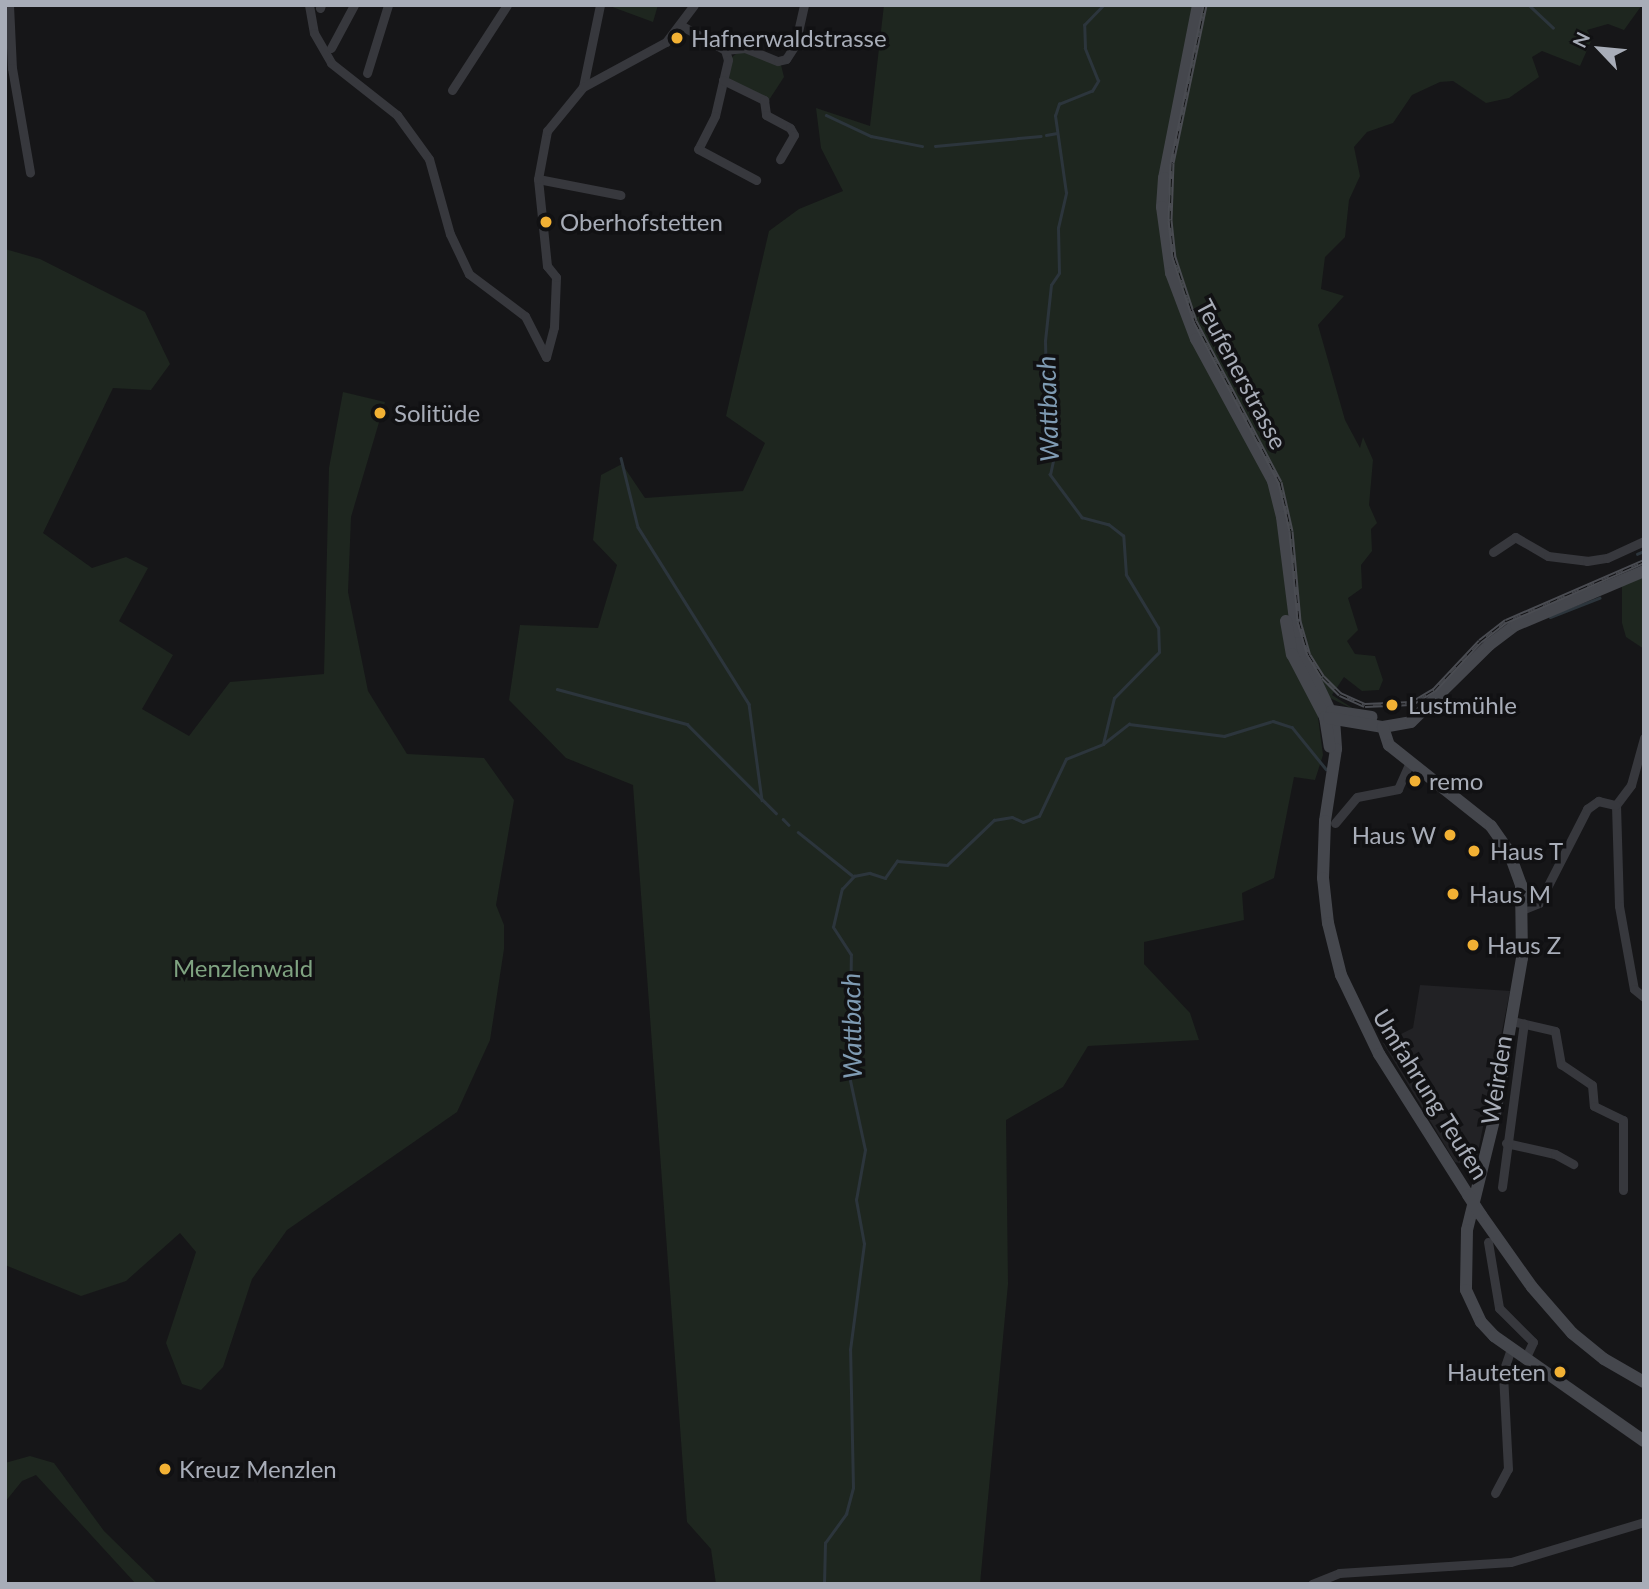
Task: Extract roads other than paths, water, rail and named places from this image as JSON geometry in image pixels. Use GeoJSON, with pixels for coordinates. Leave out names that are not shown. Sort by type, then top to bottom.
{"type":"FeatureCollection","features":[{"type":"Feature","properties":{"kind":"main road","name":"Teufenerstrasse"},"geometry":{"type":"LineString","coordinates":[[1198,5],[1167,157],[1162,207],[1166,242],[1188,322],[1273,481],[1282,517],[1289,597],[1289,645],[1330,716]]}},
{"type":"Feature","properties":{"kind":"main road"},"geometry":{"type":"LineString","coordinates":[[1330,716],[1389,724],[1420,718],[1489,645],[1516,625],[1644,571]]}},
{"type":"Feature","properties":{"kind":"main road","name":"Umfahrung Teufen"},"geometry":{"type":"LineString","coordinates":[[1330,716],[1333,761],[1323,877],[1328,923],[1341,975],[1378,1055],[1481,1215],[1572,1333],[1604,1359],[1644,1382]]}},
{"type":"Feature","properties":{"kind":"main road"},"geometry":{"type":"LineString","coordinates":[[1389,724],[1386,741],[1476,810],[1497,833],[1517,872],[1524,908],[1518,1022],[1463,1262],[1472,1307],[1487,1328],[1511,1349],[1644,1441]]}},
{"type":"Feature","properties":{"kind":"street"},"geometry":{"type":"LineString","coordinates":[[9,5],[12,68],[30,172]]}},
{"type":"Feature","properties":{"kind":"street"},"geometry":{"type":"LineString","coordinates":[[309,5],[314,33],[331,63],[397,115],[429,159],[450,233],[469,274],[525,316],[546,358],[554,327],[556,277],[547,266],[538,179],[547,131],[583,87],[655,50],[682,26],[694,5]]}},
{"type":"Feature","properties":{"kind":"street"},"geometry":{"type":"LineString","coordinates":[[331,48],[354,5]]}},
{"type":"Feature","properties":{"kind":"street"},"geometry":{"type":"LineString","coordinates":[[368,73],[388,5]]}},
{"type":"Feature","properties":{"kind":"street"},"geometry":{"type":"LineString","coordinates":[[452,90],[507,5]]}},
{"type":"Feature","properties":{"kind":"street"},"geometry":{"type":"LineString","coordinates":[[583,87],[600,5]]}},
{"type":"Feature","properties":{"kind":"street"},"geometry":{"type":"LineString","coordinates":[[682,26],[725,50],[745,48],[768,59],[786,59],[795,45],[804,5]]}},
{"type":"Feature","properties":{"kind":"street"},"geometry":{"type":"LineString","coordinates":[[725,50],[723,80],[715,116],[698,149],[756,180]]}},
{"type":"Feature","properties":{"kind":"street"},"geometry":{"type":"LineString","coordinates":[[723,80],[764,100],[766,115],[790,128],[793,135],[779,159]]}},
{"type":"Feature","properties":{"kind":"street"},"geometry":{"type":"LineString","coordinates":[[538,179],[620,195]]}},
{"type":"Feature","properties":{"kind":"street"},"geometry":{"type":"LineString","coordinates":[[1493,552],[1515,537],[1548,555],[1587,561],[1607,558],[1644,541]]}},
{"type":"Feature","properties":{"kind":"street"},"geometry":{"type":"LineString","coordinates":[[1644,738],[1631,786],[1616,805],[1619,906],[1634,989],[1644,997]]}},
{"type":"Feature","properties":{"kind":"street"},"geometry":{"type":"LineString","coordinates":[[1335,823],[1357,797],[1398,789],[1410,762]]}},
{"type":"Feature","properties":{"kind":"street"},"geometry":{"type":"LineString","coordinates":[[1524,908],[1539,903],[1587,809],[1598,801],[1616,805]]}},
{"type":"Feature","properties":{"kind":"street","name":"Weirden"},"geometry":{"type":"LineString","coordinates":[[1502,1187],[1518,1022],[1555,1031],[1561,1064],[1592,1085],[1594,1106],[1623,1120],[1623,1190]]}},
{"type":"Feature","properties":{"kind":"street","name":"Weirden"},"geometry":{"type":"LineString","coordinates":[[1506,1143],[1555,1154],[1573,1164]]}},
{"type":"Feature","properties":{"kind":"street"},"geometry":{"type":"LineString","coordinates":[[1488,1242],[1499,1308],[1533,1342],[1525,1359]]}},
{"type":"Feature","properties":{"kind":"street"},"geometry":{"type":"LineString","coordinates":[[1495,1493],[1508,1469],[1503,1380],[1511,1349]]}},
{"type":"Feature","properties":{"kind":"street"},"geometry":{"type":"LineString","coordinates":[[1312,1584],[1339,1573],[1511,1562],[1644,1522]]}},
{"type":"Feature","properties":{"kind":"waterway","name":"Wattbach"},"geometry":{"type":"LineString","coordinates":[[824,1584],[825,1543],[846,1514],[853,1488],[850,1350],[864,1244],[856,1200],[865,1150],[849,1076],[851,955],[833,927],[842,889],[854,876],[870,873],[885,878],[897,861],[947,865],[994,820],[1012,817],[1023,822],[1039,816],[1066,759],[1103,744],[1114,698],[1159,652],[1158,628],[1126,575],[1123,536],[1109,525],[1082,518],[1050,475],[1054,456],[1047,418],[1045,341],[1051,285],[1059,273],[1058,228],[1066,193],[1055,116],[1059,104],[1092,91],[1098,81],[1085,48],[1084,25],[1103,5]]}},
{"type":"Feature","properties":{"kind":"waterway"},"geometry":{"type":"LineString","coordinates":[[1529,5],[1553,27]]}},
{"type":"Feature","properties":{"kind":"waterway"},"geometry":{"type":"LineString","coordinates":[[826,115],[871,136],[922,146]]}},
{"type":"Feature","properties":{"kind":"waterway"},"geometry":{"type":"LineString","coordinates":[[1046,135],[1057,133]]}},
{"type":"Feature","properties":{"kind":"waterway"},"geometry":{"type":"LineString","coordinates":[[935,146],[1041,136]]}},
{"type":"Feature","properties":{"kind":"waterway"},"geometry":{"type":"LineString","coordinates":[[621,458],[638,527],[749,704],[762,800]]}},
{"type":"Feature","properties":{"kind":"waterway"},"geometry":{"type":"LineString","coordinates":[[1637,554],[1644,551]]}},
{"type":"Feature","properties":{"kind":"waterway"},"geometry":{"type":"LineString","coordinates":[[1550,617],[1599,598]]}},
{"type":"Feature","properties":{"kind":"waterway"},"geometry":{"type":"LineString","coordinates":[[557,689],[687,724],[776,813]]}},
{"type":"Feature","properties":{"kind":"waterway"},"geometry":{"type":"LineString","coordinates":[[1103,744],[1129,724],[1224,736],[1273,721],[1292,727],[1326,769]]}},
{"type":"Feature","properties":{"kind":"waterway"},"geometry":{"type":"LineString","coordinates":[[783,819],[789,825]]}},
{"type":"Feature","properties":{"kind":"waterway"},"geometry":{"type":"LineString","coordinates":[[798,832],[853,876]]}},
{"type":"Feature","properties":{"kind":"railway"},"geometry":{"type":"LineString","coordinates":[[1205,5],[1172,163],[1170,220],[1174,257],[1195,321],[1280,482],[1291,531],[1299,621],[1309,655],[1323,677],[1340,694],[1365,705],[1412,703],[1434,690],[1480,641],[1506,621],[1644,561]]}},
{"type":"Feature","properties":{"kind":"place","name":"Hafnerwaldstrasse"},"geometry":{"type":"Point","coordinates":[677,38]}},
{"type":"Feature","properties":{"kind":"place","name":"Oberhofstetten"},"geometry":{"type":"Point","coordinates":[546,222]}},
{"type":"Feature","properties":{"kind":"place","name":"Solitüde"},"geometry":{"type":"Point","coordinates":[380,413]}},
{"type":"Feature","properties":{"kind":"place","name":"Lustmühle"},"geometry":{"type":"Point","coordinates":[1392,705]}},
{"type":"Feature","properties":{"kind":"place","name":"remo"},"geometry":{"type":"Point","coordinates":[1415,781]}},
{"type":"Feature","properties":{"kind":"place","name":"Haus W"},"geometry":{"type":"Point","coordinates":[1450,835]}},
{"type":"Feature","properties":{"kind":"place","name":"Haus T"},"geometry":{"type":"Point","coordinates":[1474,851]}},
{"type":"Feature","properties":{"kind":"place","name":"Haus M"},"geometry":{"type":"Point","coordinates":[1453,894]}},
{"type":"Feature","properties":{"kind":"place","name":"Haus Z"},"geometry":{"type":"Point","coordinates":[1473,945]}},
{"type":"Feature","properties":{"kind":"place","name":"Hauteten"},"geometry":{"type":"Point","coordinates":[1560,1372]}},
{"type":"Feature","properties":{"kind":"place","name":"Kreuz Menzlen"},"geometry":{"type":"Point","coordinates":[165,1469]}},
{"type":"Feature","properties":{"kind":"park label","name":"Menzlenwald"},"geometry":{"type":"Point","coordinates":[243,968]}}]}
